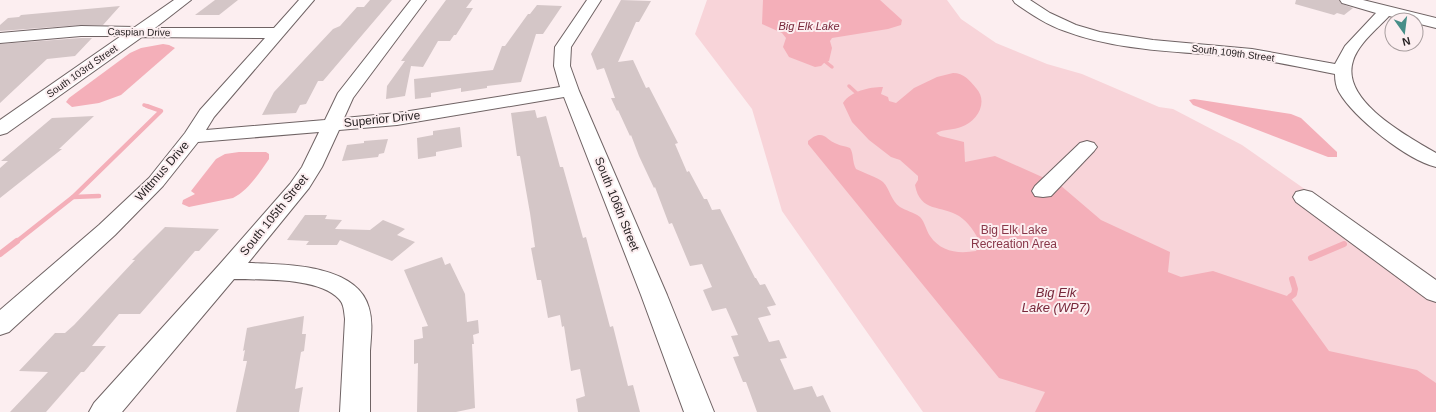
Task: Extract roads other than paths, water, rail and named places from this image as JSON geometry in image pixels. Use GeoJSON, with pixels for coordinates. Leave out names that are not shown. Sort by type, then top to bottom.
{"type":"FeatureCollection","features":[{"type":"Feature","properties":{"kind":"street","name":"South 103rd Street"},"geometry":{"type":"LineString","coordinates":[[3,125],[184,0]]}},
{"type":"Feature","properties":{"kind":"street","name":"Wittmus Drive"},"geometry":{"type":"LineString","coordinates":[[0,325],[107,230],[156,182],[192,137],[207,114],[307,0]]}},
{"type":"Feature","properties":{"kind":"street","name":"South 105th Street"},"geometry":{"type":"LineString","coordinates":[[104,412],[228,271],[298,188],[312,167],[344,97],[419,0]]}},
{"type":"Feature","properties":{"kind":"street","name":"South 106th Street"},"geometry":{"type":"LineString","coordinates":[[594,0],[563,47],[562,66],[570,91],[654,295],[698,412]]}},
{"type":"Feature","properties":{"kind":"street","name":"South 109th Street"},"geometry":{"type":"LineString","coordinates":[[1020,0],[1040,14],[1060,23],[1105,39],[1143,44],[1258,54],[1343,71]]}},
{"type":"Feature","properties":{"kind":"street"},"geometry":{"type":"LineString","coordinates":[[1346,0],[1436,23]]}},
{"type":"Feature","properties":{"kind":"street"},"geometry":{"type":"LineString","coordinates":[[1386,11],[1364,33],[1344,61],[1343,71],[1347,91],[1368,116],[1402,141],[1436,161]]}},
{"type":"Feature","properties":{"kind":"street","name":"Caspian Drive"},"geometry":{"type":"LineString","coordinates":[[0,38],[81,30],[237,34],[279,33]]}},
{"type":"Feature","properties":{"kind":"street","name":"Superior Drive"},"geometry":{"type":"LineString","coordinates":[[192,137],[397,119],[570,91]]}},
{"type":"Feature","properties":{"kind":"street"},"geometry":{"type":"LineString","coordinates":[[1043,191],[1087,147]]}},
{"type":"Feature","properties":{"kind":"street"},"geometry":{"type":"LineString","coordinates":[[1304,197],[1436,293]]}},
{"type":"Feature","properties":{"kind":"street"},"geometry":{"type":"LineString","coordinates":[[228,271],[307,275],[330,281],[344,289],[355,302],[358,322],[355,412]]}},
{"type":"Feature","properties":{"kind":"water","name":"Big Elk Lake"},"geometry":{"type":"Polygon","coordinates":[[[763,0],[880,0],[902,20],[901,25],[888,29],[832,38],[830,41],[832,48],[829,61],[821,66],[815,67],[789,57],[783,47],[786,38],[782,33],[762,24],[763,0]]]}},
{"type":"Feature","properties":{"kind":"water"},"geometry":{"type":"Polygon","coordinates":[[[163,44],[175,48],[121,95],[99,103],[72,107],[66,102],[69,98],[130,53],[141,48],[163,44]]]}},
{"type":"Feature","properties":{"kind":"water","name":"Big Elk Lake (WP7)"},"geometry":{"type":"Polygon","coordinates":[[[953,73],[960,74],[969,80],[980,93],[981,105],[972,121],[958,128],[936,133],[940,136],[964,142],[965,162],[995,156],[1060,185],[1101,220],[1170,252],[1168,272],[1181,277],[1213,271],[1290,297],[1329,351],[1417,370],[1436,383],[1436,412],[1035,412],[1045,392],[999,378],[808,144],[808,141],[813,137],[821,135],[837,144],[850,148],[856,169],[881,180],[897,204],[920,217],[930,236],[939,246],[956,252],[976,251],[980,243],[969,225],[959,216],[932,207],[922,200],[915,185],[918,180],[918,176],[900,160],[891,157],[869,140],[852,122],[843,103],[851,95],[861,90],[883,87],[881,94],[888,97],[889,101],[896,103],[914,88],[937,77],[953,73]]]}},
{"type":"Feature","properties":{"kind":"water"},"geometry":{"type":"Polygon","coordinates":[[[1194,99],[1291,114],[1301,118],[1337,152],[1337,157],[1328,157],[1193,105],[1189,100],[1194,99]]]}},
{"type":"Feature","properties":{"kind":"water"},"geometry":{"type":"Polygon","coordinates":[[[239,152],[266,152],[269,154],[269,159],[253,181],[239,195],[233,198],[189,207],[182,204],[183,200],[195,194],[191,191],[216,159],[225,154],[239,152]]]}},
{"type":"Feature","properties":{"kind":"waterway"},"geometry":{"type":"LineString","coordinates":[[822,59],[832,67]]}},
{"type":"Feature","properties":{"kind":"waterway"},"geometry":{"type":"LineString","coordinates":[[849,86],[861,97]]}},
{"type":"Feature","properties":{"kind":"waterway"},"geometry":{"type":"LineString","coordinates":[[73,197],[161,111],[147,106]]}},
{"type":"Feature","properties":{"kind":"waterway"},"geometry":{"type":"LineString","coordinates":[[73,197],[99,196]]}},
{"type":"Feature","properties":{"kind":"waterway"},"geometry":{"type":"LineString","coordinates":[[16,242],[73,197]]}},
{"type":"Feature","properties":{"kind":"waterway"},"geometry":{"type":"LineString","coordinates":[[0,254],[17,241]]}},
{"type":"Feature","properties":{"kind":"waterway"},"geometry":{"type":"LineString","coordinates":[[1311,258],[1344,244]]}},
{"type":"Feature","properties":{"kind":"waterway"},"geometry":{"type":"LineString","coordinates":[[1290,297],[1294,294],[1295,289],[1292,279]]}},
{"type":"Feature","properties":{"kind":"park label","name":"Big Elk Lake Recreation Area"},"geometry":{"type":"Point","coordinates":[1014,237]}}]}
